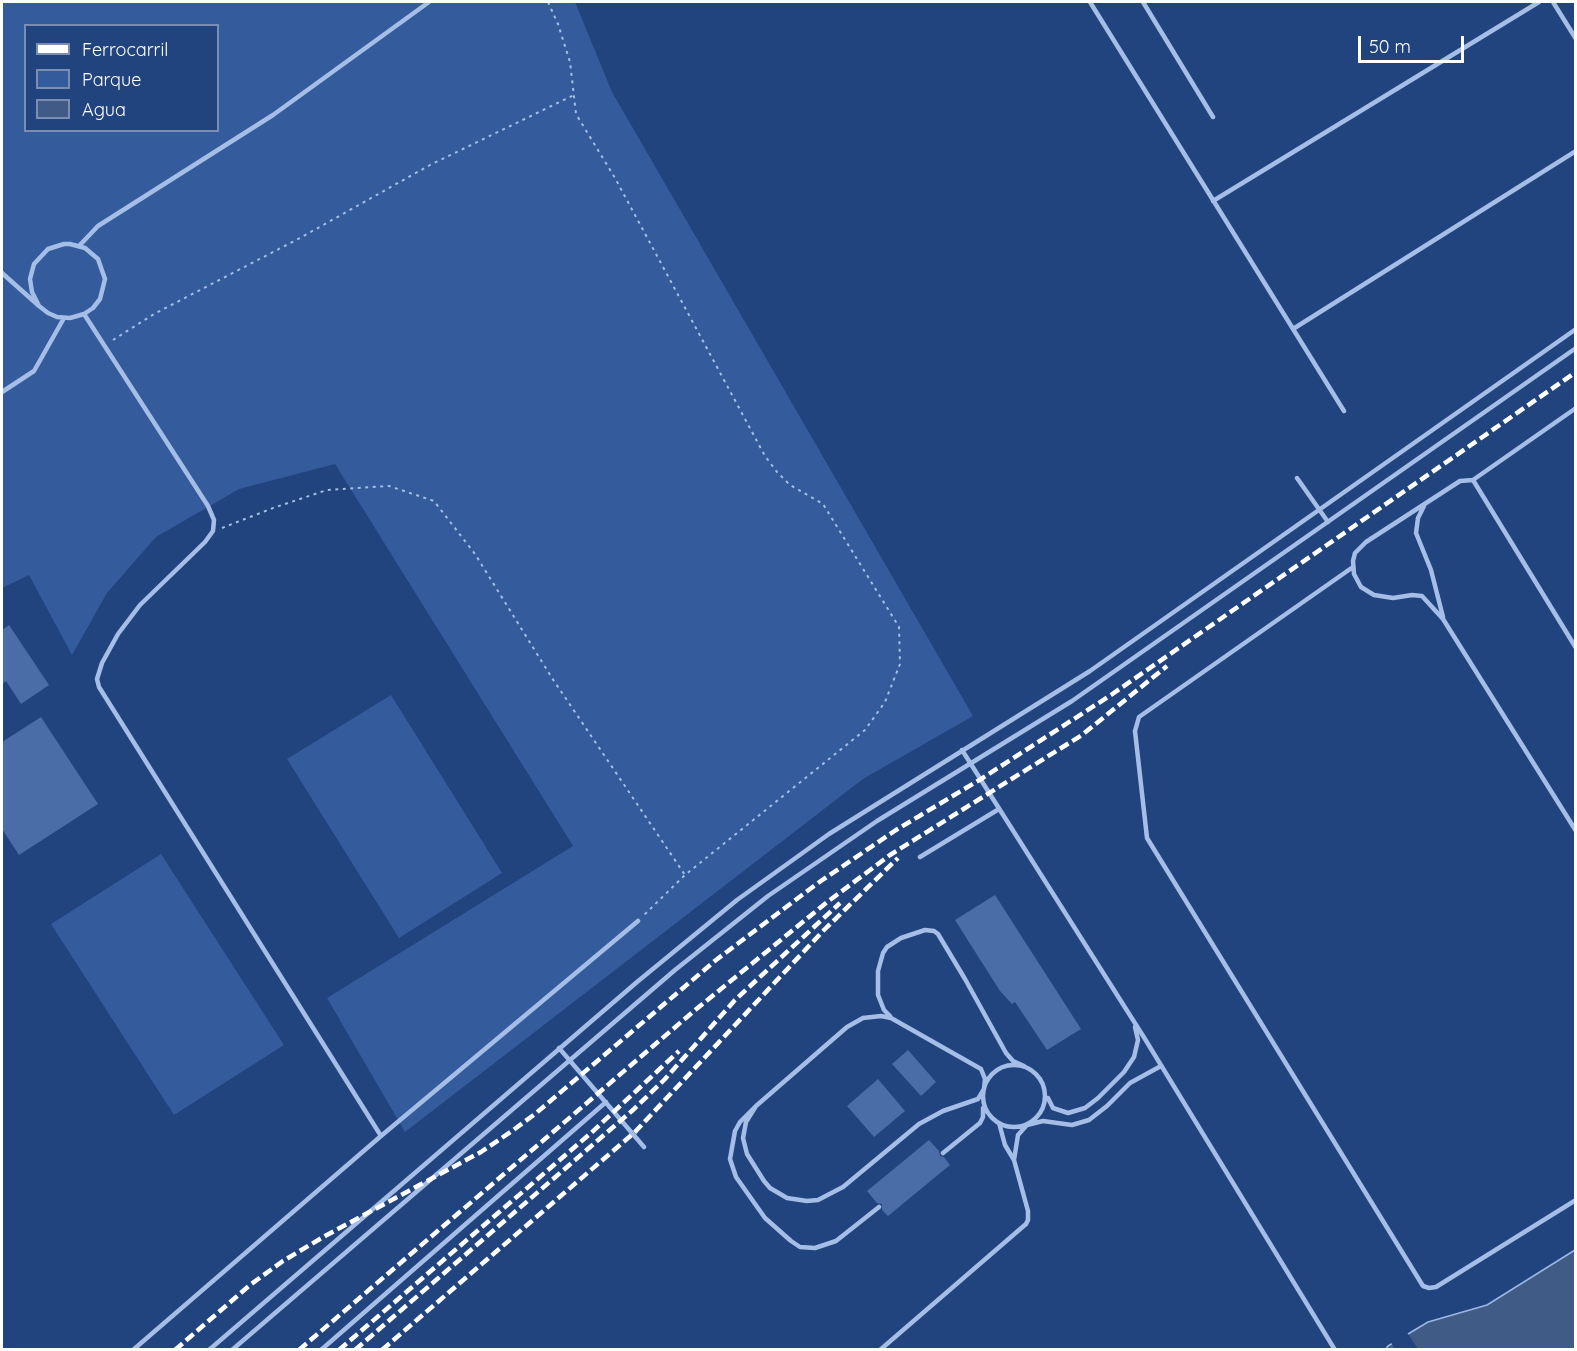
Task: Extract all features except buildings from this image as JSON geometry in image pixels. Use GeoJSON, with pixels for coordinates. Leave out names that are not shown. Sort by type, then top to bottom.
{"type":"FeatureCollection","features":[{"type":"Feature","properties":{"kind":"lane"},"geometry":{"type":"LineString","coordinates":[[79,246],[98,226],[273,115],[429,2]]}},
{"type":"Feature","properties":{"kind":"lane"},"geometry":{"type":"LineString","coordinates":[[1090,2],[1344,411]]}},
{"type":"Feature","properties":{"kind":"lane"},"geometry":{"type":"LineString","coordinates":[[1143,2],[1213,117]]}},
{"type":"Feature","properties":{"kind":"lane"},"geometry":{"type":"LineString","coordinates":[[1213,201],[1539,2]]}},
{"type":"Feature","properties":{"kind":"lane"},"geometry":{"type":"LineString","coordinates":[[1553,2],[1575,39]]}},
{"type":"Feature","properties":{"kind":"lane"},"geometry":{"type":"LineString","coordinates":[[1293,329],[1575,151]]}},
{"type":"Feature","properties":{"kind":"lane"},"geometry":{"type":"LineString","coordinates":[[2,273],[39,306],[48,313],[64,318],[84,314],[100,299],[105,279],[98,259],[79,246],[70,244],[53,246],[40,255],[34,264],[30,279],[32,292],[39,306]]}},
{"type":"Feature","properties":{"kind":"lane"},"geometry":{"type":"LineString","coordinates":[[84,314],[208,507],[214,520],[213,531],[205,542],[140,605],[118,634],[102,663],[97,678],[99,687],[381,1136]]}},
{"type":"Feature","properties":{"kind":"lane"},"geometry":{"type":"LineString","coordinates":[[2,392],[34,371],[64,318]]}},
{"type":"Feature","properties":{"kind":"lane"},"geometry":{"type":"LineString","coordinates":[[209,1350],[670,954],[746,894],[829,834],[1089,670],[1575,329]]}},
{"type":"Feature","properties":{"kind":"lane"},"geometry":{"type":"LineString","coordinates":[[232,1350],[675,970],[768,896],[877,821],[1072,701],[1575,348]]}},
{"type":"Feature","properties":{"kind":"lane"},"geometry":{"type":"LineString","coordinates":[[1575,408],[1473,480],[1460,481],[1410,512],[1359,548],[1355,553],[1353,567],[1356,580],[1366,592],[1383,597],[1422,596],[1443,618],[1575,831]]}},
{"type":"Feature","properties":{"kind":"lane"},"geometry":{"type":"LineString","coordinates":[[1297,478],[1328,522]]}},
{"type":"Feature","properties":{"kind":"lane"},"geometry":{"type":"LineString","coordinates":[[1473,480],[1575,648]]}},
{"type":"Feature","properties":{"kind":"lane"},"geometry":{"type":"LineString","coordinates":[[1426,503],[1418,518],[1416,533],[1431,570],[1443,618]]}},
{"type":"Feature","properties":{"kind":"lane"},"geometry":{"type":"LineString","coordinates":[[1353,567],[1139,717],[1136,730],[1147,838],[1423,1286],[1436,1287],[1575,1200]]}},
{"type":"Feature","properties":{"kind":"lane"},"geometry":{"type":"LineString","coordinates":[[962,750],[1132,1019],[1335,1350]]}},
{"type":"Feature","properties":{"kind":"lane"},"geometry":{"type":"LineString","coordinates":[[920,857],[999,809]]}},
{"type":"Feature","properties":{"kind":"lane"},"geometry":{"type":"LineString","coordinates":[[133,1350],[381,1136],[638,921]]}},
{"type":"Feature","properties":{"kind":"lane"},"geometry":{"type":"LineString","coordinates":[[943,1153],[980,1123],[983,1117],[984,1074],[976,1065],[891,1018],[884,1010],[878,996],[878,970],[887,947],[901,938],[924,930],[938,934],[1006,1053],[1013,1061],[1034,1071],[1041,1079],[1050,1104],[1062,1113],[1078,1111],[1098,1098],[1124,1072],[1134,1057],[1138,1040],[1132,1019]]}},
{"type":"Feature","properties":{"kind":"lane"},"geometry":{"type":"LineString","coordinates":[[879,1207],[843,1236],[825,1246],[807,1248],[791,1241],[765,1218],[732,1169],[730,1151],[740,1122],[854,1022],[873,1016],[891,1018]]}},
{"type":"Feature","properties":{"kind":"lane"},"geometry":{"type":"LineString","coordinates":[[560,1048],[644,1147]]}},
{"type":"Feature","properties":{"kind":"lane"},"geometry":{"type":"LineString","coordinates":[[756,1106],[749,1114],[744,1129],[743,1138],[747,1154],[770,1188],[787,1198],[818,1200],[834,1193],[919,1124],[943,1111],[975,1101],[984,1089],[987,1080],[1002,1067],[1024,1066]]}},
{"type":"Feature","properties":{"kind":"lane"},"geometry":{"type":"LineString","coordinates":[[999,1123],[1018,1128],[1042,1121],[1072,1125],[1089,1120],[1130,1083],[1161,1066]]}},
{"type":"Feature","properties":{"kind":"lane"},"geometry":{"type":"LineString","coordinates":[[1014,1160],[1018,1135],[1043,1110],[1046,1100],[1045,1089]]}},
{"type":"Feature","properties":{"kind":"lane"},"geometry":{"type":"LineString","coordinates":[[880,1350],[1026,1224],[1028,1211],[1014,1160],[1005,1145],[999,1123],[986,1109],[983,1099]]}},
{"type":"Feature","properties":{"kind":"lane"},"geometry":{"type":"LineString","coordinates":[[321,1350],[606,1102]]}},
{"type":"Feature","properties":{"kind":"path"},"geometry":{"type":"LineString","coordinates":[[548,2],[558,24],[570,62],[576,114],[615,178],[765,456],[790,485],[823,504],[899,627],[900,664],[885,702],[865,730],[685,875],[638,921]]}},
{"type":"Feature","properties":{"kind":"path"},"geometry":{"type":"LineString","coordinates":[[104,346],[154,314],[300,238],[430,165],[574,95]]}},
{"type":"Feature","properties":{"kind":"path"},"geometry":{"type":"LineString","coordinates":[[213,531],[327,490],[389,486],[434,501],[475,554],[552,678],[685,875]]}},
{"type":"Feature","properties":{"kind":"green space"},"geometry":{"type":"Polygon","coordinates":[[[2,2],[575,2],[612,92],[973,716],[863,779],[405,1132],[327,998],[573,846],[335,464],[239,489],[156,537],[107,593],[72,655],[29,575],[2,588],[2,2]]]}},
{"type":"Feature","properties":{"kind":"green space"},"geometry":{"type":"Polygon","coordinates":[[[391,695],[502,873],[399,938],[287,759],[391,695]]]}},
{"type":"Feature","properties":{"kind":"green space"},"geometry":{"type":"Polygon","coordinates":[[[161,854],[284,1045],[174,1115],[51,924],[161,854]]]}},
{"type":"Feature","properties":{"kind":"water"},"geometry":{"type":"Polygon","coordinates":[[[1575,1250],[1575,1349],[1385,1350],[1428,1322],[1487,1305],[1575,1250]]]}},
{"type":"Feature","properties":{"kind":"pier"},"geometry":{"type":"Polygon","coordinates":[[[1406,1331],[1418,1349],[1395,1349],[1390,1341],[1406,1331]]]}},
{"type":"Feature","properties":{"kind":"railway"},"geometry":{"type":"LineString","coordinates":[[175,1350],[250,1285],[283,1261],[481,1152],[512,1131],[716,960],[818,883],[896,830],[981,779],[1111,695],[1576,372]]}},
{"type":"Feature","properties":{"kind":"railway"},"geometry":{"type":"LineString","coordinates":[[299,1350],[694,1011],[826,903],[890,855],[1082,735],[1167,666]]}},
{"type":"Feature","properties":{"kind":"railway"},"geometry":{"type":"LineString","coordinates":[[382,1350],[635,1132],[823,931],[898,858]]}},
{"type":"Feature","properties":{"kind":"railway"},"geometry":{"type":"LineString","coordinates":[[355,1350],[633,1110],[665,1079],[735,1000],[840,903]]}},
{"type":"Feature","properties":{"kind":"railway"},"geometry":{"type":"LineString","coordinates":[[339,1350],[591,1133],[679,1051]]}}]}
